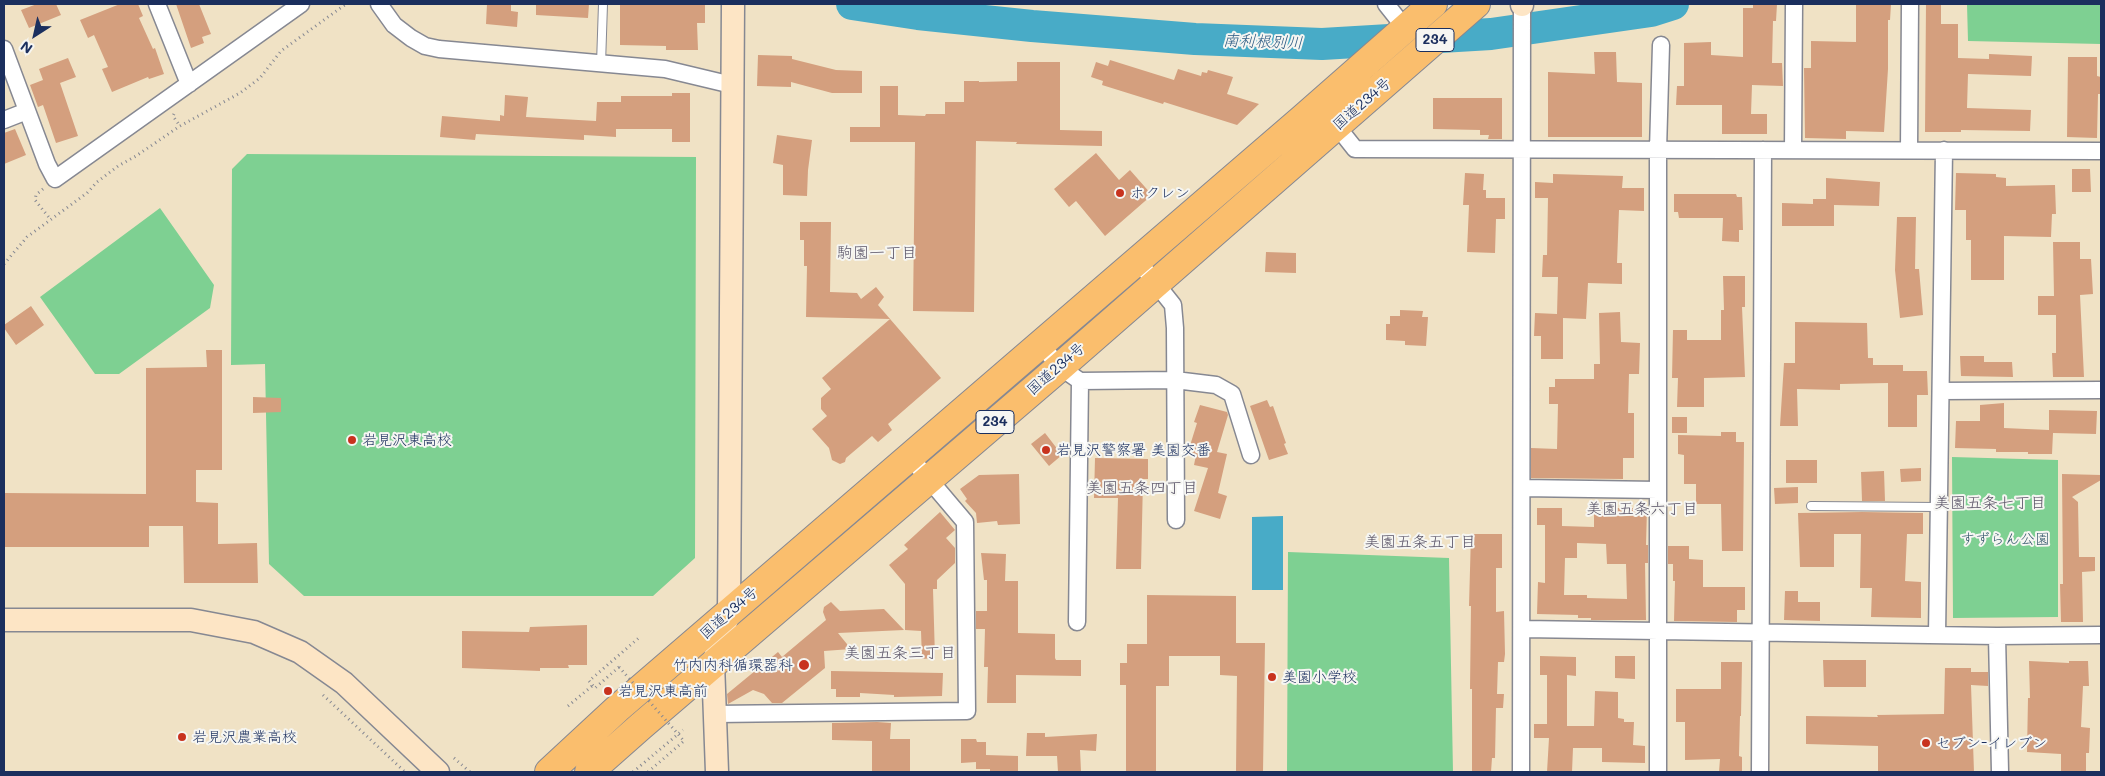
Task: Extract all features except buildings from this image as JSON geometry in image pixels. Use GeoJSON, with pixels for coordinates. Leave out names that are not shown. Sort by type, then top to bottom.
{"type":"FeatureCollection","features":[{"type":"Feature","properties":{"kind":"highway","name":"国道234号"},"geometry":{"type":"LineString","coordinates":[[590,772],[713,663],[928,478],[1070,374],[1156,283],[1473,7]]}},
{"type":"Feature","properties":{"kind":"highway","name":"国道234号"},"geometry":{"type":"LineString","coordinates":[[549,772],[617,709],[1041,345],[1420,15]]}},
{"type":"Feature","properties":{"kind":"street"},"geometry":{"type":"LineString","coordinates":[[158,4],[189,84]]}},
{"type":"Feature","properties":{"kind":"street"},"geometry":{"type":"LineString","coordinates":[[4,49],[47,164],[55,179],[301,4]]}},
{"type":"Feature","properties":{"kind":"street"},"geometry":{"type":"LineString","coordinates":[[379,4],[394,25],[425,46],[439,49],[665,70],[732,85]]}},
{"type":"Feature","properties":{"kind":"street"},"geometry":{"type":"LineString","coordinates":[[717,772],[713,663],[729,613],[733,4]]}},
{"type":"Feature","properties":{"kind":"street"},"geometry":{"type":"LineString","coordinates":[[1386,4],[1420,15]]}},
{"type":"Feature","properties":{"kind":"street"},"geometry":{"type":"LineString","coordinates":[[1522,4],[1520,150],[1522,772]]}},
{"type":"Feature","properties":{"kind":"street"},"geometry":{"type":"LineString","coordinates":[[1793,150],[1794,4]]}},
{"type":"Feature","properties":{"kind":"street"},"geometry":{"type":"LineString","coordinates":[[1909,150],[1910,4]]}},
{"type":"Feature","properties":{"kind":"street"},"geometry":{"type":"LineString","coordinates":[[1658,772],[1658,150],[1661,45]]}},
{"type":"Feature","properties":{"kind":"street"},"geometry":{"type":"LineString","coordinates":[[1319,104],[1355,149],[2101,151]]}},
{"type":"Feature","properties":{"kind":"street"},"geometry":{"type":"LineString","coordinates":[[4,120],[27,112]]}},
{"type":"Feature","properties":{"kind":"street"},"geometry":{"type":"LineString","coordinates":[[1760,772],[1763,150]]}},
{"type":"Feature","properties":{"kind":"street"},"geometry":{"type":"LineString","coordinates":[[1937,635],[1944,150]]}},
{"type":"Feature","properties":{"kind":"street"},"geometry":{"type":"LineString","coordinates":[[1138,261],[1173,305],[1176,328],[1176,520]]}},
{"type":"Feature","properties":{"kind":"street"},"geometry":{"type":"LineString","coordinates":[[1041,345],[1070,374],[1175,380],[1216,385],[1232,394],[1251,455]]}},
{"type":"Feature","properties":{"kind":"street"},"geometry":{"type":"LineString","coordinates":[[1070,374],[1077,622]]}},
{"type":"Feature","properties":{"kind":"street"},"geometry":{"type":"LineString","coordinates":[[1941,390],[2101,390]]}},
{"type":"Feature","properties":{"kind":"street"},"geometry":{"type":"LineString","coordinates":[[715,714],[967,711],[965,522],[910,457]]}},
{"type":"Feature","properties":{"kind":"street"},"geometry":{"type":"LineString","coordinates":[[1522,488],[1658,490]]}},
{"type":"Feature","properties":{"kind":"street"},"geometry":{"type":"LineString","coordinates":[[4,620],[191,620],[254,632],[300,652],[344,683],[438,772]]}},
{"type":"Feature","properties":{"kind":"street"},"geometry":{"type":"LineString","coordinates":[[1523,629],[1997,636],[2101,635]]}},
{"type":"Feature","properties":{"kind":"street"},"geometry":{"type":"LineString","coordinates":[[1997,636],[2000,772]]}},
{"type":"Feature","properties":{"kind":"lane"},"geometry":{"type":"LineString","coordinates":[[601,64],[603,4]]}},
{"type":"Feature","properties":{"kind":"lane"},"geometry":{"type":"LineString","coordinates":[[1811,506],[1939,507]]}},
{"type":"Feature","properties":{"kind":"path"},"geometry":{"type":"LineString","coordinates":[[4,264],[27,237],[87,193],[97,182],[118,166],[180,126],[240,93],[260,78],[281,51],[346,4]]}},
{"type":"Feature","properties":{"kind":"path"},"geometry":{"type":"LineString","coordinates":[[51,220],[36,200],[36,195],[55,179]]}},
{"type":"Feature","properties":{"kind":"path"},"geometry":{"type":"LineString","coordinates":[[592,686],[589,682],[641,636]]}},
{"type":"Feature","properties":{"kind":"path"},"geometry":{"type":"LineString","coordinates":[[568,706],[592,686],[595,688],[620,667],[684,741],[648,772]]}},
{"type":"Feature","properties":{"kind":"path"},"geometry":{"type":"LineString","coordinates":[[318,691],[405,772]]}},
{"type":"Feature","properties":{"kind":"path"},"geometry":{"type":"LineString","coordinates":[[633,772],[683,730]]}},
{"type":"Feature","properties":{"kind":"green space"},"geometry":{"type":"Polygon","coordinates":[[[1967,4],[2101,4],[2101,44],[1968,41],[1967,4]]]}},
{"type":"Feature","properties":{"kind":"green space","name":"岩見沢東高校"},"geometry":{"type":"Polygon","coordinates":[[[247,154],[696,157],[695,558],[653,596],[304,596],[269,564],[265,364],[231,365],[232,169],[247,154]]]}},
{"type":"Feature","properties":{"kind":"green space"},"geometry":{"type":"Polygon","coordinates":[[[160,208],[214,285],[210,308],[119,374],[95,374],[40,297],[160,208]]]}},
{"type":"Feature","properties":{"kind":"green space","name":"すずらん公園"},"geometry":{"type":"Polygon","coordinates":[[[1952,457],[2058,460],[2058,617],[1953,618],[1952,457]]]}},
{"type":"Feature","properties":{"kind":"green space"},"geometry":{"type":"Polygon","coordinates":[[[1288,552],[1449,558],[1453,772],[1287,772],[1288,552]]]}},
{"type":"Feature","properties":{"kind":"water"},"geometry":{"type":"Polygon","coordinates":[[[1283,516],[1283,590],[1252,590],[1252,517],[1283,516]]]}},
{"type":"Feature","properties":{"kind":"waterway","name":"南利根別川"},"geometry":{"type":"LineString","coordinates":[[852,4],[918,14],[1032,26],[1195,39],[1322,44],[1491,34],[1651,11],[1673,4]]}},
{"type":"Feature","properties":{"kind":"place","name":"ホクレン"},"geometry":{"type":"Point","coordinates":[1120,193]}},
{"type":"Feature","properties":{"kind":"place","name":"岩見沢東高校"},"geometry":{"type":"Point","coordinates":[352,440]}},
{"type":"Feature","properties":{"kind":"place","name":"岩見沢警察署 美園交番"},"geometry":{"type":"Point","coordinates":[1046,450]}},
{"type":"Feature","properties":{"kind":"place","name":"竹内内科循環器科"},"geometry":{"type":"Point","coordinates":[804,665]}},
{"type":"Feature","properties":{"kind":"place","name":"美園小学校"},"geometry":{"type":"Point","coordinates":[1272,677]}},
{"type":"Feature","properties":{"kind":"place","name":"岩見沢東高前"},"geometry":{"type":"Point","coordinates":[608,691]}},
{"type":"Feature","properties":{"kind":"place","name":"岩見沢農業高校"},"geometry":{"type":"Point","coordinates":[182,737]}},
{"type":"Feature","properties":{"kind":"place","name":"セブン-イレブン"},"geometry":{"type":"Point","coordinates":[1926,743]}},
{"type":"Feature","properties":{"kind":"district","name":"駒園一丁目"},"geometry":{"type":"Point","coordinates":[877,253]}},
{"type":"Feature","properties":{"kind":"district","name":"美園五条四丁目"},"geometry":{"type":"Point","coordinates":[1142,488]}},
{"type":"Feature","properties":{"kind":"district","name":"美園五条七丁目"},"geometry":{"type":"Point","coordinates":[1990,503]}},
{"type":"Feature","properties":{"kind":"district","name":"美園五条六丁目"},"geometry":{"type":"Point","coordinates":[1642,509]}},
{"type":"Feature","properties":{"kind":"district","name":"美園五条五丁目"},"geometry":{"type":"Point","coordinates":[1420,542]}},
{"type":"Feature","properties":{"kind":"district","name":"美園五条三丁目"},"geometry":{"type":"Point","coordinates":[900,653]}}]}
